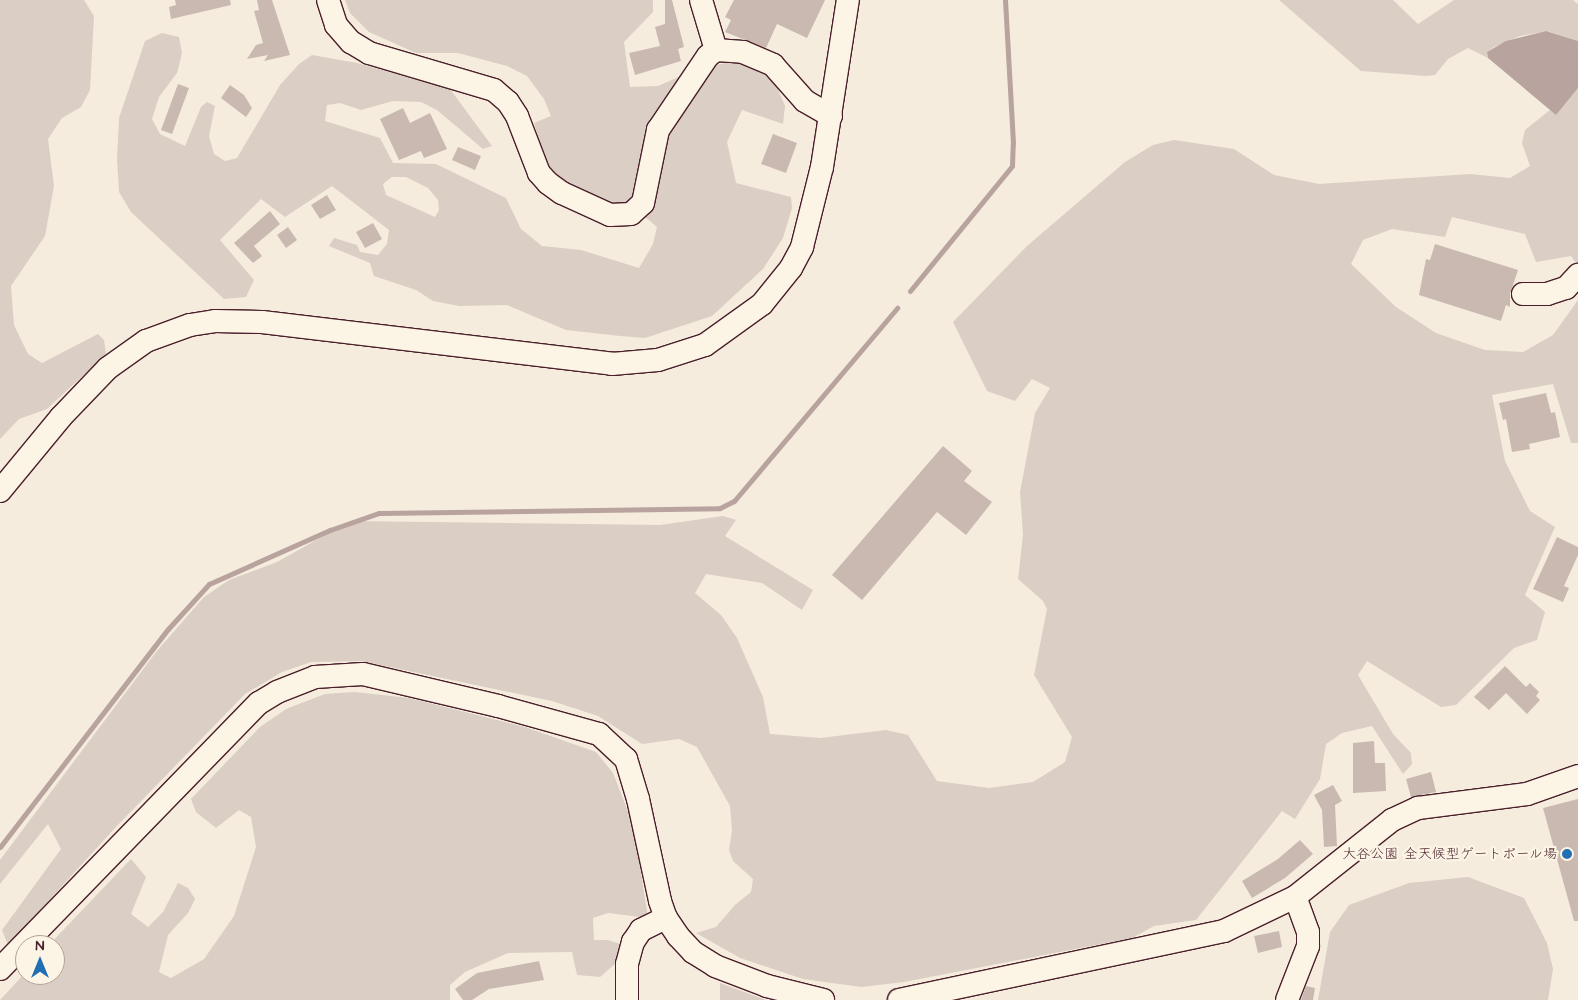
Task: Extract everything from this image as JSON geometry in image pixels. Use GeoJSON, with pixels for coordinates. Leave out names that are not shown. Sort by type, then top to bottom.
{"type":"FeatureCollection","features":[{"type":"Feature","properties":{"kind":"street"},"geometry":{"type":"LineString","coordinates":[[328,0],[336,25],[351,42],[369,53],[494,90],[508,102],[517,116],[540,173],[548,183],[562,193],[621,217],[631,214],[643,203],[658,130],[708,56],[716,50],[743,52],[773,64],[805,101],[831,116]]}},
{"type":"Feature","properties":{"kind":"street"},"geometry":{"type":"LineString","coordinates":[[701,0],[716,50]]}},
{"type":"Feature","properties":{"kind":"street"},"geometry":{"type":"LineString","coordinates":[[0,491],[61,417],[108,368],[146,341],[190,325],[215,321],[262,322],[612,364],[658,360],[705,345],[762,304],[791,268],[810,220],[831,116],[848,0]]}},
{"type":"Feature","properties":{"kind":"street"},"geometry":{"type":"LineString","coordinates":[[1523,294],[1547,294],[1566,288],[1578,275]]}},
{"type":"Feature","properties":{"kind":"street"},"geometry":{"type":"LineString","coordinates":[[0,970],[259,703],[294,684],[344,674],[387,678],[575,725],[599,734],[626,759],[633,779],[654,881],[666,918],[693,952],[715,966],[792,994],[823,1000]]}},
{"type":"Feature","properties":{"kind":"street"},"geometry":{"type":"LineString","coordinates":[[899,1000],[1224,931],[1295,897],[1392,820],[1418,808],[1527,794],[1578,776]]}},
{"type":"Feature","properties":{"kind":"street"},"geometry":{"type":"LineString","coordinates":[[1287,1000],[1308,946],[1308,932],[1295,897]]}},
{"type":"Feature","properties":{"kind":"street"},"geometry":{"type":"LineString","coordinates":[[627,1000],[627,964],[633,942],[641,930],[666,918]]}},
{"type":"Feature","properties":{"kind":"shaded area"},"geometry":{"type":"Polygon","coordinates":[[[0,0],[84,0],[94,16],[90,90],[81,107],[62,118],[48,139],[54,186],[45,236],[11,286],[14,325],[28,354],[42,363],[98,334],[104,340],[106,354],[47,409],[19,419],[0,439],[0,0]]]}},
{"type":"Feature","properties":{"kind":"shaded area"},"geometry":{"type":"Polygon","coordinates":[[[345,0],[653,0],[653,12],[624,42],[630,87],[658,86],[681,76],[698,87],[716,65],[736,61],[773,78],[785,106],[783,124],[742,110],[727,142],[736,183],[791,197],[792,208],[783,238],[763,269],[712,316],[645,338],[566,330],[507,305],[459,306],[433,301],[416,290],[374,276],[370,263],[329,246],[334,238],[357,245],[360,252],[378,255],[387,244],[389,230],[332,186],[285,217],[261,199],[220,240],[254,280],[246,297],[224,299],[131,212],[119,192],[117,159],[119,118],[145,41],[162,33],[179,37],[182,53],[177,73],[159,97],[152,119],[160,134],[185,146],[201,107],[207,102],[215,106],[209,136],[214,154],[225,161],[237,158],[280,85],[299,64],[312,55],[357,63],[450,89],[492,146],[483,149],[437,110],[421,102],[393,101],[361,110],[340,103],[327,105],[325,121],[380,138],[393,163],[436,164],[506,198],[521,229],[542,246],[581,250],[639,268],[653,244],[657,227],[649,220],[629,208],[615,210],[581,194],[547,166],[534,123],[551,116],[544,99],[527,76],[507,66],[458,53],[416,53],[369,32],[350,13],[345,0]],[[392,177],[383,184],[386,195],[435,217],[439,210],[438,200],[428,188],[406,177],[392,177]]]}},
{"type":"Feature","properties":{"kind":"shaded area"},"geometry":{"type":"Polygon","coordinates":[[[1279,0],[1393,0],[1418,24],[1454,0],[1573,0],[1578,4],[1578,41],[1547,31],[1520,36],[1494,47],[1487,52],[1488,58],[1468,48],[1448,59],[1435,75],[1361,71],[1279,0]]]}},
{"type":"Feature","properties":{"kind":"shaded area"},"geometry":{"type":"Polygon","coordinates":[[[1546,31],[1578,41],[1578,88],[1556,115],[1488,58],[1487,52],[1506,41],[1546,31]]]}},
{"type":"Feature","properties":{"kind":"shaded area"},"geometry":{"type":"Polygon","coordinates":[[[1578,88],[1578,266],[1571,256],[1536,262],[1525,234],[1452,217],[1445,237],[1392,229],[1363,240],[1351,264],[1396,307],[1436,333],[1485,350],[1523,352],[1553,335],[1578,300],[1578,443],[1571,443],[1553,384],[1492,395],[1505,461],[1530,511],[1555,527],[1525,595],[1545,612],[1537,640],[1514,648],[1456,705],[1441,707],[1367,661],[1358,675],[1393,734],[1411,753],[1412,764],[1403,774],[1372,726],[1342,733],[1326,744],[1320,779],[1295,819],[1282,811],[1196,920],[1154,926],[1132,938],[904,982],[861,987],[803,979],[740,958],[696,933],[716,927],[735,905],[751,892],[753,879],[733,861],[729,850],[732,830],[730,806],[697,747],[679,739],[642,744],[598,716],[552,701],[361,661],[311,662],[282,672],[245,694],[115,828],[17,935],[15,935],[8,945],[2,930],[61,849],[48,824],[0,884],[0,860],[156,652],[204,597],[229,580],[277,562],[350,521],[660,525],[723,516],[736,520],[725,536],[813,590],[802,610],[762,583],[706,574],[695,593],[721,615],[737,638],[763,697],[770,734],[820,738],[886,730],[908,735],[937,781],[989,788],[1033,782],[1065,762],[1072,737],[1034,675],[1047,609],[1043,601],[1018,579],[1023,535],[1020,492],[1035,413],[1050,388],[1032,379],[1015,401],[987,391],[953,322],[1027,246],[1125,162],[1153,145],[1174,140],[1234,149],[1274,175],[1319,184],[1470,174],[1510,178],[1530,166],[1522,143],[1525,130],[1550,110],[1556,114],[1578,88]]]}},
{"type":"Feature","properties":{"kind":"shaded area"},"geometry":{"type":"Polygon","coordinates":[[[355,692],[409,698],[525,727],[596,752],[613,773],[634,827],[648,918],[608,913],[593,918],[594,940],[608,940],[620,944],[616,963],[600,977],[577,975],[572,952],[508,953],[465,972],[450,985],[450,1000],[0,1000],[15,984],[65,985],[65,935],[59,935],[131,859],[146,877],[131,914],[148,927],[163,912],[178,883],[188,888],[195,899],[188,913],[168,935],[159,972],[171,978],[204,959],[234,916],[256,847],[251,817],[239,810],[216,828],[196,812],[191,799],[260,727],[286,709],[325,694],[355,692]]]}},
{"type":"Feature","properties":{"kind":"shaded area"},"geometry":{"type":"Polygon","coordinates":[[[1468,877],[1524,898],[1547,943],[1553,969],[1548,1000],[1318,1000],[1330,932],[1349,905],[1409,883],[1468,877]]]}},
{"type":"Feature","properties":{"kind":"shaded area"},"geometry":{"type":"Polygon","coordinates":[[[720,983],[766,1000],[720,1000],[720,983]]]}},
{"type":"Feature","properties":{"kind":"building"},"geometry":{"type":"Polygon","coordinates":[[[175,0],[230,0],[231,5],[171,19],[169,7],[176,5],[175,0]]]}},
{"type":"Feature","properties":{"kind":"building"},"geometry":{"type":"Polygon","coordinates":[[[257,0],[272,0],[290,55],[264,61],[268,55],[247,59],[256,45],[263,43],[254,11],[259,10],[257,0]]]}},
{"type":"Feature","properties":{"kind":"building"},"geometry":{"type":"Polygon","coordinates":[[[665,0],[672,0],[684,47],[678,49],[681,61],[635,75],[629,53],[660,46],[655,27],[665,24],[665,0]]]}},
{"type":"Feature","properties":{"kind":"building"},"geometry":{"type":"Polygon","coordinates":[[[734,0],[825,0],[807,38],[777,24],[766,48],[725,32],[731,20],[725,17],[734,0]]]}},
{"type":"Feature","properties":{"kind":"building"},"geometry":{"type":"Polygon","coordinates":[[[178,84],[189,88],[172,134],[161,130],[178,84]]]}},
{"type":"Feature","properties":{"kind":"building"},"geometry":{"type":"Polygon","coordinates":[[[230,85],[244,95],[252,108],[246,117],[221,98],[230,85]]]}},
{"type":"Feature","properties":{"kind":"building"},"geometry":{"type":"Polygon","coordinates":[[[403,108],[410,123],[430,113],[447,149],[424,158],[421,151],[399,160],[380,119],[403,108]]]}},
{"type":"Feature","properties":{"kind":"building"},"geometry":{"type":"Polygon","coordinates":[[[773,134],[797,143],[786,173],[761,164],[773,134]]]}},
{"type":"Feature","properties":{"kind":"building"},"geometry":{"type":"Polygon","coordinates":[[[458,147],[481,156],[475,170],[452,160],[458,147]]]}},
{"type":"Feature","properties":{"kind":"building"},"geometry":{"type":"Polygon","coordinates":[[[327,195],[336,210],[320,219],[311,205],[327,195]]]}},
{"type":"Feature","properties":{"kind":"building"},"geometry":{"type":"Polygon","coordinates":[[[270,211],[280,224],[254,246],[262,256],[253,263],[234,243],[270,211]]]}},
{"type":"Feature","properties":{"kind":"building"},"geometry":{"type":"Polygon","coordinates":[[[373,223],[382,239],[365,248],[356,232],[373,223]]]}},
{"type":"Feature","properties":{"kind":"building"},"geometry":{"type":"Polygon","coordinates":[[[288,227],[297,240],[286,248],[277,235],[288,227]]]}},
{"type":"Feature","properties":{"kind":"building"},"geometry":{"type":"Polygon","coordinates":[[[1435,244],[1518,270],[1510,294],[1510,307],[1506,305],[1501,321],[1419,295],[1426,259],[1430,260],[1435,244]]]}},
{"type":"Feature","properties":{"kind":"building"},"geometry":{"type":"Polygon","coordinates":[[[1546,393],[1551,413],[1555,412],[1560,437],[1529,444],[1530,449],[1512,452],[1506,419],[1503,420],[1499,403],[1546,393]]]}},
{"type":"Feature","properties":{"kind":"building"},"geometry":{"type":"Polygon","coordinates":[[[943,446],[972,471],[964,481],[992,502],[966,535],[937,512],[862,600],[832,575],[943,446]]]}},
{"type":"Feature","properties":{"kind":"building"},"geometry":{"type":"Polygon","coordinates":[[[1557,537],[1578,547],[1578,555],[1564,586],[1569,588],[1563,602],[1533,589],[1557,537]]]}},
{"type":"Feature","properties":{"kind":"building"},"geometry":{"type":"Polygon","coordinates":[[[1505,666],[1526,687],[1530,683],[1539,692],[1536,696],[1540,700],[1527,714],[1506,693],[1489,710],[1474,697],[1505,666]]]}},
{"type":"Feature","properties":{"kind":"building"},"geometry":{"type":"Polygon","coordinates":[[[1374,741],[1375,763],[1385,763],[1386,791],[1353,793],[1353,743],[1374,741]]]}},
{"type":"Feature","properties":{"kind":"building"},"geometry":{"type":"Polygon","coordinates":[[[1431,772],[1436,792],[1411,797],[1406,779],[1431,772]]]}},
{"type":"Feature","properties":{"kind":"building"},"geometry":{"type":"Polygon","coordinates":[[[1333,785],[1342,801],[1335,805],[1337,846],[1324,847],[1322,810],[1314,795],[1333,785]]]}},
{"type":"Feature","properties":{"kind":"building","name":"大谷公園 全天候型ゲートボール場"},"geometry":{"type":"Polygon","coordinates":[[[1578,799],[1578,921],[1574,921],[1543,808],[1578,799]]]}},
{"type":"Feature","properties":{"kind":"building"},"geometry":{"type":"Polygon","coordinates":[[[1300,840],[1313,854],[1285,878],[1252,898],[1242,881],[1278,859],[1300,840]]]}},
{"type":"Feature","properties":{"kind":"building"},"geometry":{"type":"Polygon","coordinates":[[[1279,931],[1282,947],[1258,953],[1254,936],[1279,931]]]}},
{"type":"Feature","properties":{"kind":"building"},"geometry":{"type":"Polygon","coordinates":[[[539,961],[544,980],[489,989],[472,1000],[463,1000],[455,989],[477,973],[539,961]]]}},
{"type":"Feature","properties":{"kind":"building"},"geometry":{"type":"Polygon","coordinates":[[[1306,986],[1315,988],[1313,1000],[1301,1000],[1306,986]]]}},
{"type":"Feature","properties":{"kind":"waterway"},"geometry":{"type":"LineString","coordinates":[[910,291],[1012,166],[1013,143],[1005,0]]}},
{"type":"Feature","properties":{"kind":"waterway"},"geometry":{"type":"LineString","coordinates":[[0,847],[168,629],[209,584],[330,530],[379,513],[720,508],[734,501],[897,308]]}},
{"type":"Feature","properties":{"kind":"place","name":"大谷公園 全天候型ゲートボール場"},"geometry":{"type":"Point","coordinates":[1567,854]}}]}
